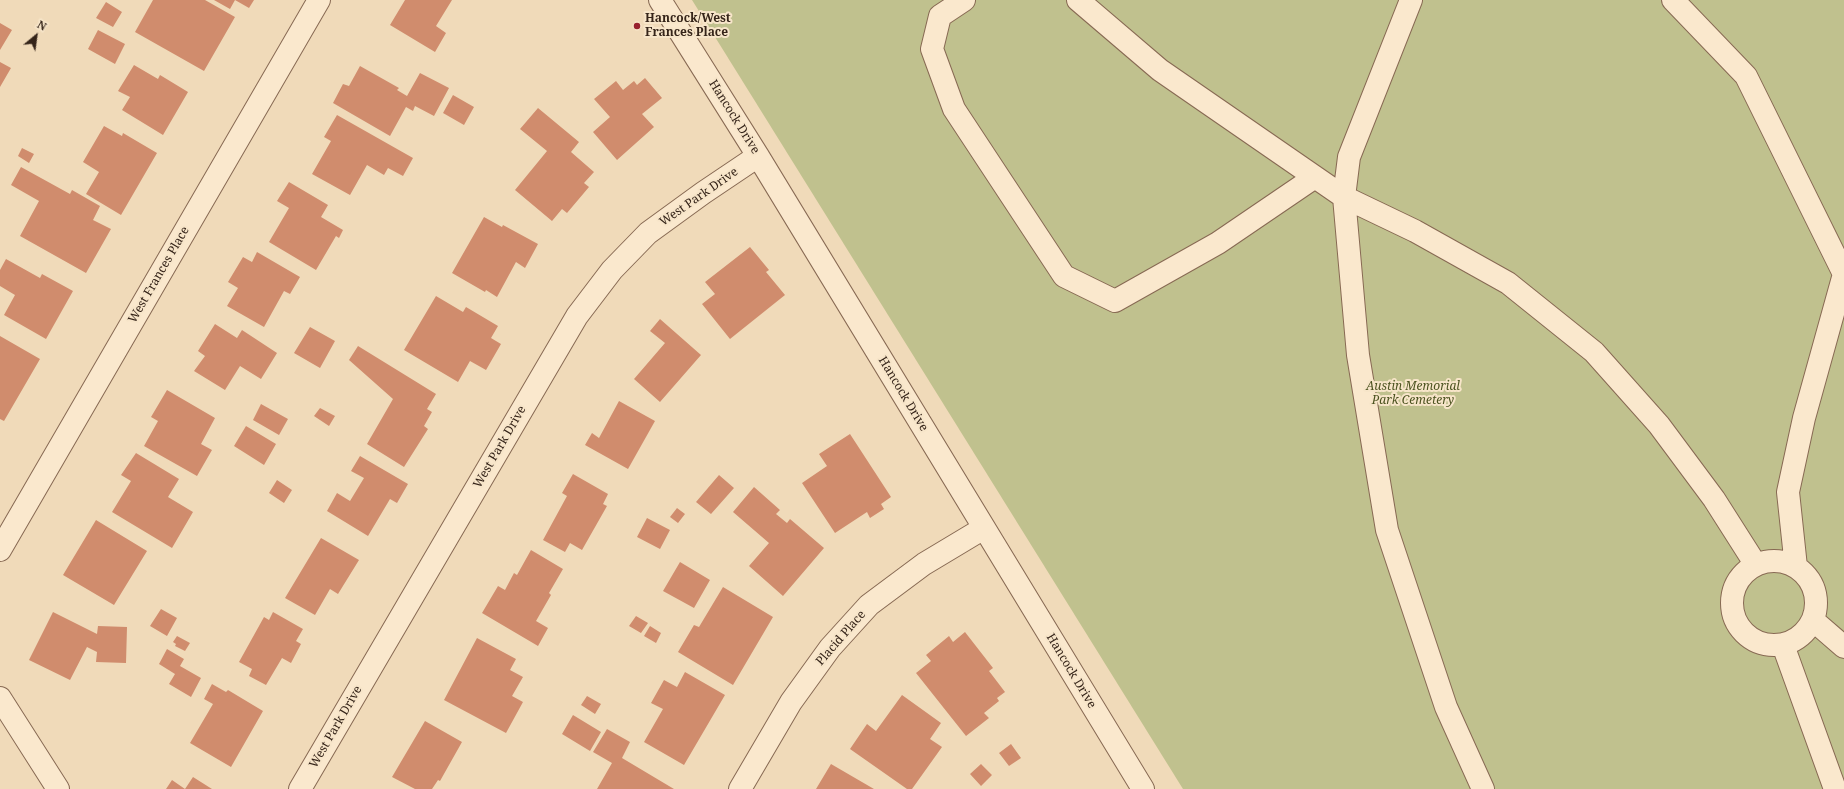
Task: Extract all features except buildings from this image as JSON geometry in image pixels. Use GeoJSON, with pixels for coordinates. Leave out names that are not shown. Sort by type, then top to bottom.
{"type":"FeatureCollection","features":[{"type":"Feature","properties":{"kind":"street","name":"West Frances Place"},"geometry":{"type":"LineString","coordinates":[[0,550],[319,0]]}},
{"type":"Feature","properties":{"kind":"street","name":"Hancock Drive"},"geometry":{"type":"LineString","coordinates":[[660,0],[758,156],[1143,789]]}},
{"type":"Feature","properties":{"kind":"street"},"geometry":{"type":"LineString","coordinates":[[964,0],[940,16],[932,49],[954,109],[1064,276],[1115,301],[1218,243],[1315,177]]}},
{"type":"Feature","properties":{"kind":"street"},"geometry":{"type":"LineString","coordinates":[[1078,0],[1160,70],[1344,197],[1415,231],[1508,283],[1594,352],[1659,425],[1714,499],[1756,565]]}},
{"type":"Feature","properties":{"kind":"street"},"geometry":{"type":"LineString","coordinates":[[1411,0],[1349,157],[1344,197],[1358,355],[1387,530],[1446,707],[1483,789]]}},
{"type":"Feature","properties":{"kind":"street"},"geometry":{"type":"LineString","coordinates":[[1673,0],[1746,76],[1844,274],[1804,418],[1788,492],[1796,567]]}},
{"type":"Feature","properties":{"kind":"street","name":"West Park Drive"},"geometry":{"type":"LineString","coordinates":[[300,789],[577,316],[612,270],[648,233],[703,193],[758,156]]}},
{"type":"Feature","properties":{"kind":"street","name":"Placid Place"},"geometry":{"type":"LineString","coordinates":[[740,789],[791,702],[830,648],[870,605],[924,564],[984,528]]}},
{"type":"Feature","properties":{"kind":"street"},"geometry":{"type":"LineString","coordinates":[[1776,561],[1796,567],[1811,581],[1817,601],[1814,620],[1801,637],[1782,645],[1762,644],[1744,634],[1734,616],[1732,596],[1741,577],[1756,565],[1776,561]]}},
{"type":"Feature","properties":{"kind":"street"},"geometry":{"type":"LineString","coordinates":[[1814,620],[1844,647]]}},
{"type":"Feature","properties":{"kind":"street"},"geometry":{"type":"LineString","coordinates":[[1782,645],[1835,789]]}},
{"type":"Feature","properties":{"kind":"street"},"geometry":{"type":"LineString","coordinates":[[0,698],[58,789]]}},
{"type":"Feature","properties":{"kind":"green space","name":"Austin Memorial Park Cemetery"},"geometry":{"type":"Polygon","coordinates":[[[692,0],[1844,0],[1844,789],[1183,789],[692,0]]]}},
{"type":"Feature","properties":{"kind":"place","name":"Hancock/West Frances Place"},"geometry":{"type":"Point","coordinates":[637,26]}}]}
